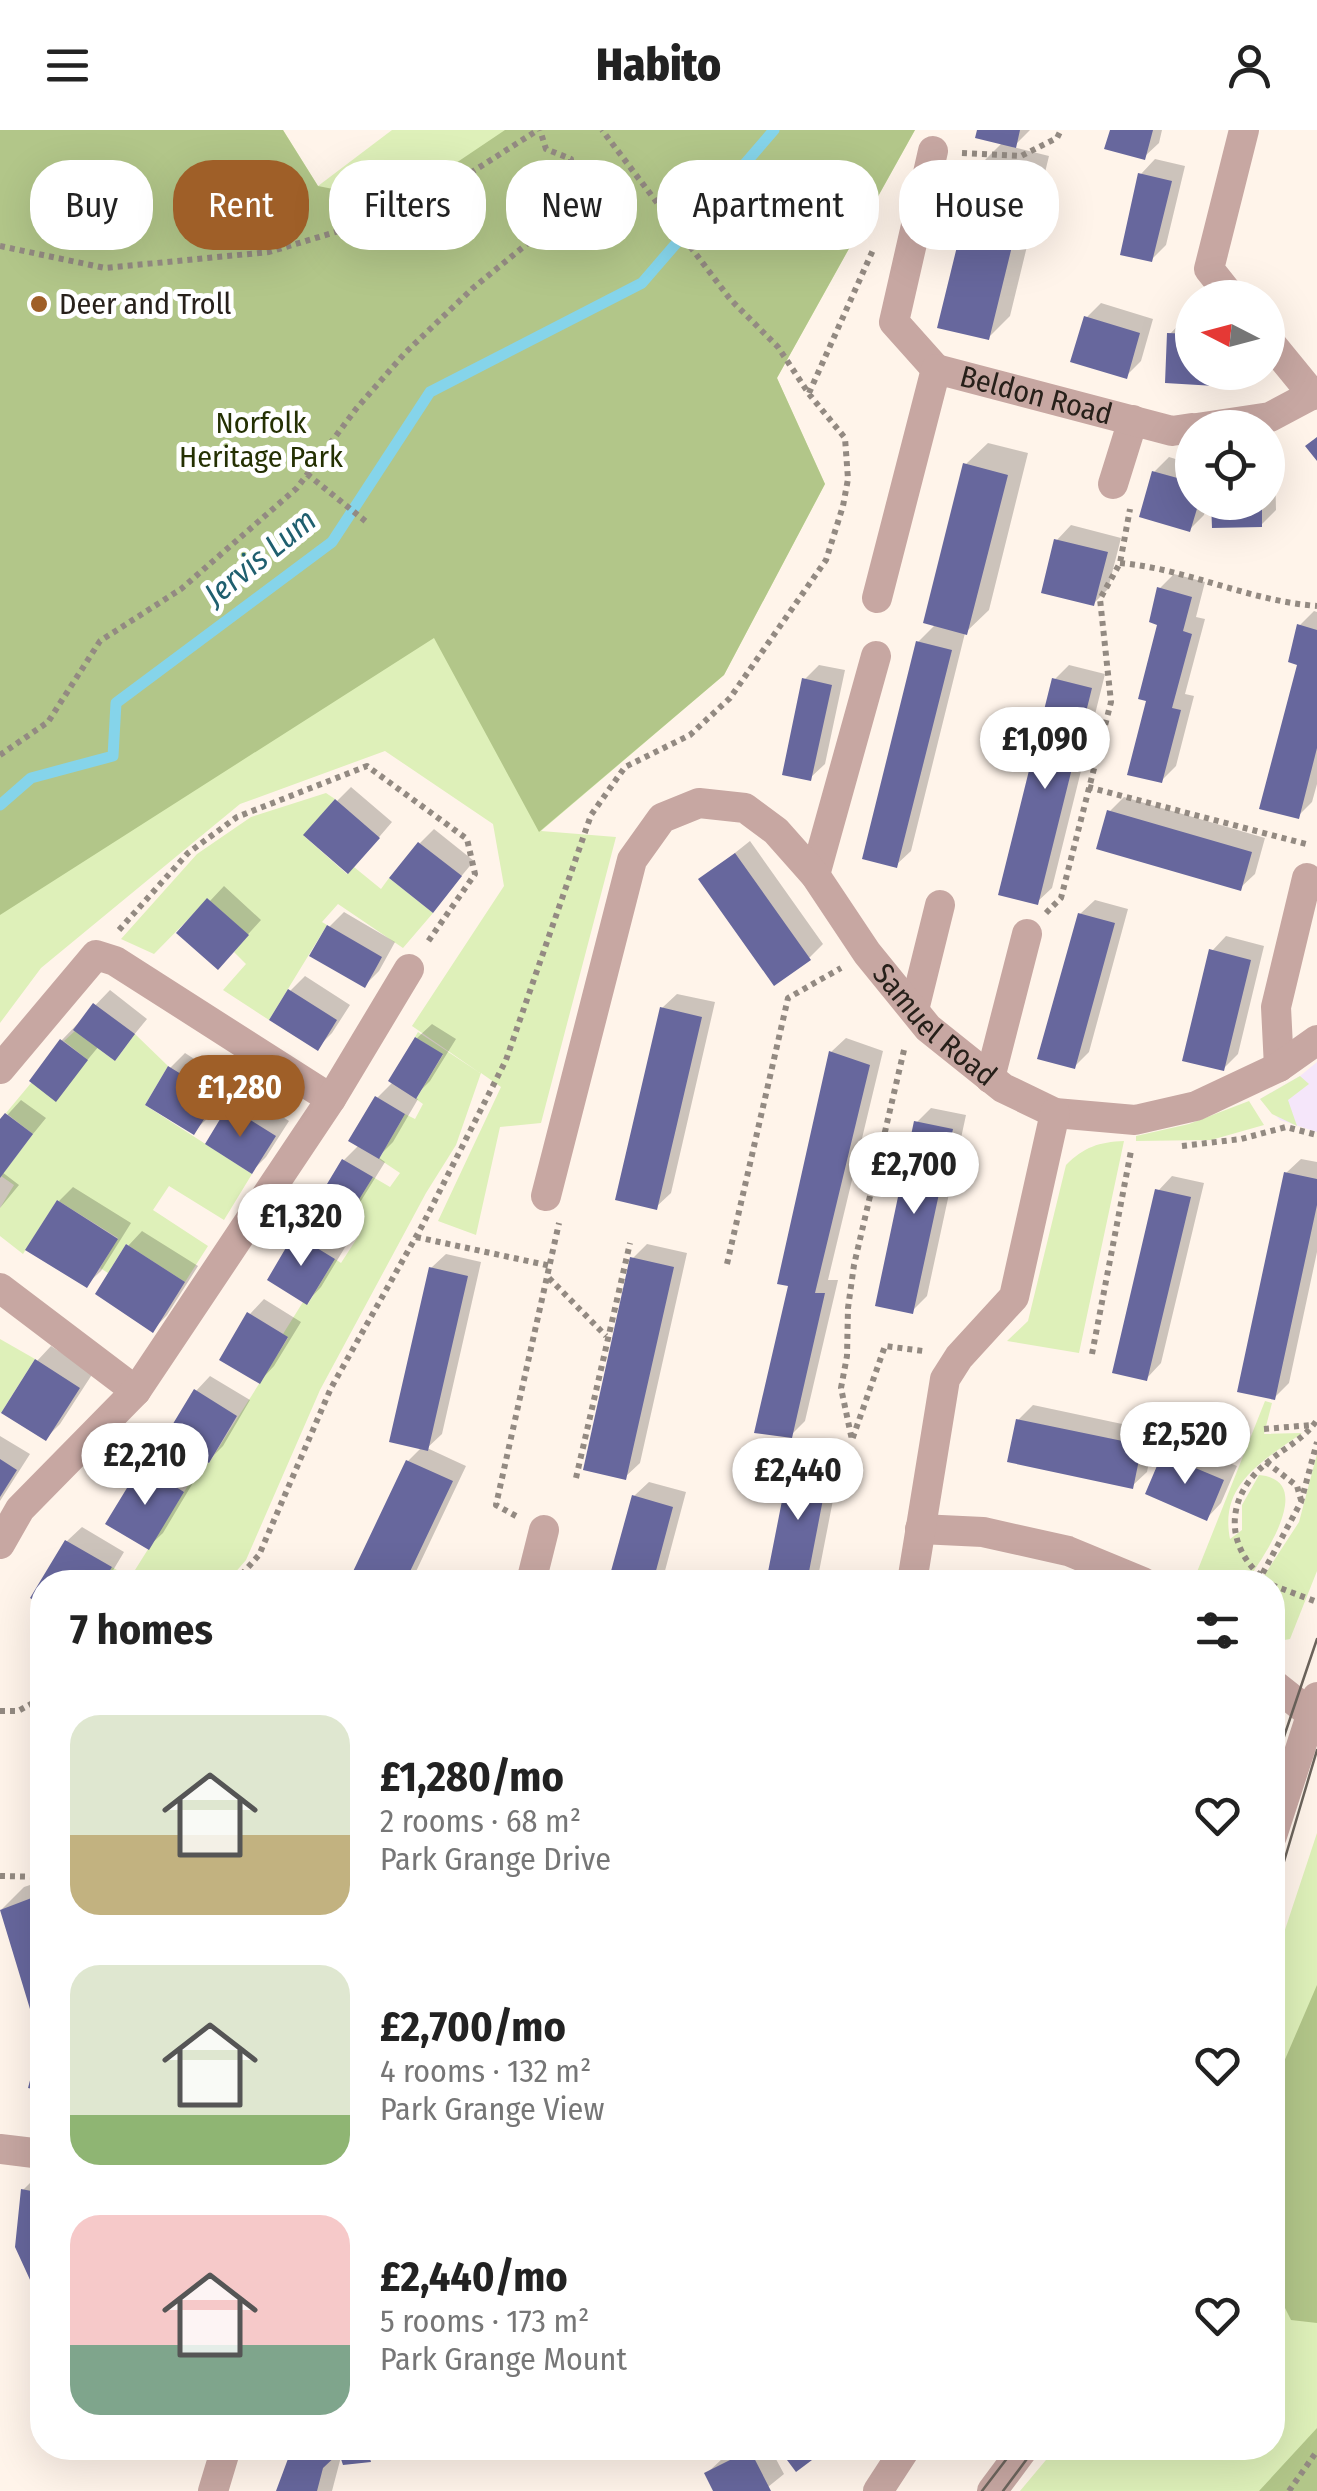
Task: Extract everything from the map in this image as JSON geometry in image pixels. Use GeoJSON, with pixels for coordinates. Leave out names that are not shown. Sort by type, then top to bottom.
{"type":"FeatureCollection","features":[{"type":"Feature","properties":{"kind":"street"},"geometry":{"type":"LineString","coordinates":[[1218,280],[1209,269],[1244,130]]}},
{"type":"Feature","properties":{"kind":"street"},"geometry":{"type":"LineString","coordinates":[[933,152],[894,322],[936,370]]}},
{"type":"Feature","properties":{"kind":"street"},"geometry":{"type":"LineString","coordinates":[[1285,360],[1315,394]]}},
{"type":"Feature","properties":{"kind":"street","name":"Beldon Road"},"geometry":{"type":"LineString","coordinates":[[877,598],[936,370],[1175,431]]}},
{"type":"Feature","properties":{"kind":"street","name":"Beldon Road"},"geometry":{"type":"LineString","coordinates":[[1284,410],[1315,394]]}},
{"type":"Feature","properties":{"kind":"street"},"geometry":{"type":"LineString","coordinates":[[1113,484],[1132,420]]}},
{"type":"Feature","properties":{"kind":"street"},"geometry":{"type":"LineString","coordinates":[[815,875],[876,656]]}},
{"type":"Feature","properties":{"kind":"street","name":"Samuel Road"},"geometry":{"type":"LineString","coordinates":[[546,1196],[632,860],[662,818],[699,803],[745,808],[776,831],[815,875],[868,954],[928,1028],[1003,1088],[1055,1114],[1135,1120],[1210,1101],[1279,1067],[1317,1040]]}},
{"type":"Feature","properties":{"kind":"street"},"geometry":{"type":"LineString","coordinates":[[1279,1067],[1276,1007],[1307,878]]}},
{"type":"Feature","properties":{"kind":"street"},"geometry":{"type":"LineString","coordinates":[[914,1010],[940,905]]}},
{"type":"Feature","properties":{"kind":"street"},"geometry":{"type":"LineString","coordinates":[[990,1078],[1028,934]]}},
{"type":"Feature","properties":{"kind":"street"},"geometry":{"type":"LineString","coordinates":[[0,1069],[96,955],[115,962],[331,1099]]}},
{"type":"Feature","properties":{"kind":"street"},"geometry":{"type":"LineString","coordinates":[[0,1544],[20,1509],[136,1391],[331,1099],[408,968]]}},
{"type":"Feature","properties":{"kind":"street"},"geometry":{"type":"LineString","coordinates":[[914,1570],[945,1379],[959,1356],[1014,1296],[1055,1114]]}},
{"type":"Feature","properties":{"kind":"street"},"geometry":{"type":"LineString","coordinates":[[0,1288],[136,1391]]}},
{"type":"Feature","properties":{"kind":"street"},"geometry":{"type":"LineString","coordinates":[[920,1529],[983,1532],[1068,1551],[1112,1570]]}},
{"type":"Feature","properties":{"kind":"street"},"geometry":{"type":"LineString","coordinates":[[534,1570],[544,1530]]}},
{"type":"Feature","properties":{"kind":"street"},"geometry":{"type":"LineString","coordinates":[[1285,1690],[1314,1706],[1285,1796]]}},
{"type":"Feature","properties":{"kind":"street"},"geometry":{"type":"LineString","coordinates":[[0,2149],[30,2153]]}},
{"type":"Feature","properties":{"kind":"street"},"geometry":{"type":"LineString","coordinates":[[213,2491],[222,2460]]}},
{"type":"Feature","properties":{"kind":"street"},"geometry":{"type":"LineString","coordinates":[[878,2491],[898,2460]]}},
{"type":"Feature","properties":{"kind":"street"},"geometry":{"type":"LineString","coordinates":[[992,2491],[1015,2460]]}},
{"type":"Feature","properties":{"kind":"path"},"geometry":{"type":"LineString","coordinates":[[0,246],[105,268],[269,252],[370,222],[431,198],[539,130],[546,149],[571,159],[571,196],[544,230],[473,288],[405,354],[297,488],[181,589],[100,641],[48,722],[0,755]]}},
{"type":"Feature","properties":{"kind":"path"},"geometry":{"type":"LineString","coordinates":[[245,1570],[259,1554],[331,1388],[416,1237],[506,1060],[590,815],[625,768],[690,735],[730,698],[826,560],[843,506],[848,479],[845,438],[808,394],[778,348],[730,299],[602,130]]}},
{"type":"Feature","properties":{"kind":"path"},"geometry":{"type":"LineString","coordinates":[[933,152],[1021,156],[1057,138],[1060,130]]}},
{"type":"Feature","properties":{"kind":"path"},"geometry":{"type":"LineString","coordinates":[[808,394],[873,250]]}},
{"type":"Feature","properties":{"kind":"path"},"geometry":{"type":"LineString","coordinates":[[307,474],[370,524]]}},
{"type":"Feature","properties":{"kind":"path"},"geometry":{"type":"LineString","coordinates":[[1028,934],[1061,898],[1111,702],[1100,599],[1120,563],[1132,495],[1113,484]]}},
{"type":"Feature","properties":{"kind":"path"},"geometry":{"type":"LineString","coordinates":[[1120,563],[1157,566],[1270,600],[1317,606]]}},
{"type":"Feature","properties":{"kind":"path"},"geometry":{"type":"LineString","coordinates":[[96,955],[188,853],[237,818],[367,766],[467,839],[475,874],[408,968]]}},
{"type":"Feature","properties":{"kind":"path"},"geometry":{"type":"LineString","coordinates":[[1088,787],[1317,847]]}},
{"type":"Feature","properties":{"kind":"path"},"geometry":{"type":"LineString","coordinates":[[727,1264],[788,998],[868,954]]}},
{"type":"Feature","properties":{"kind":"path"},"geometry":{"type":"LineString","coordinates":[[914,1010],[854,1265],[841,1388],[852,1440],[885,1346],[959,1356]]}},
{"type":"Feature","properties":{"kind":"path"},"geometry":{"type":"LineString","coordinates":[[1092,1354],[1135,1120]]}},
{"type":"Feature","properties":{"kind":"path"},"geometry":{"type":"LineString","coordinates":[[1165,1146],[1203,1146],[1286,1126],[1317,1136]]}},
{"type":"Feature","properties":{"kind":"path"},"geometry":{"type":"LineString","coordinates":[[544,1530],[496,1505],[563,1203],[546,1196]]}},
{"type":"Feature","properties":{"kind":"path"},"geometry":{"type":"LineString","coordinates":[[416,1237],[551,1266]]}},
{"type":"Feature","properties":{"kind":"path"},"geometry":{"type":"LineString","coordinates":[[576,1478],[630,1243]]}},
{"type":"Feature","properties":{"kind":"path"},"geometry":{"type":"LineString","coordinates":[[548,1278],[607,1337]]}},
{"type":"Feature","properties":{"kind":"path"},"geometry":{"type":"LineString","coordinates":[[1264,1429],[1315,1422]]}},
{"type":"Feature","properties":{"kind":"path"},"geometry":{"type":"LineString","coordinates":[[1252,1570],[1237,1546],[1234,1515],[1243,1492],[1266,1462],[1301,1441],[1315,1422]]}},
{"type":"Feature","properties":{"kind":"path"},"geometry":{"type":"LineString","coordinates":[[1264,1570],[1301,1502],[1317,1442]]}},
{"type":"Feature","properties":{"kind":"path"},"geometry":{"type":"LineString","coordinates":[[1266,1462],[1297,1486],[1301,1502]]}},
{"type":"Feature","properties":{"kind":"path"},"geometry":{"type":"LineString","coordinates":[[1285,1590],[1317,1602]]}},
{"type":"Feature","properties":{"kind":"path"},"geometry":{"type":"LineString","coordinates":[[0,1711],[18,1711],[30,1704]]}},
{"type":"Feature","properties":{"kind":"path"},"geometry":{"type":"LineString","coordinates":[[0,1876],[30,1877]]}},
{"type":"Feature","properties":{"kind":"path"},"geometry":{"type":"LineString","coordinates":[[1289,2491],[1317,2451]]}},
{"type":"Feature","properties":{"kind":"shaded area"},"geometry":{"type":"Polygon","coordinates":[[[1317,1062],[1317,1132],[1280,1120],[1260,1099],[1317,1062]]]}},
{"type":"Feature","properties":{"kind":"green space","name":"Norfolk Heritage Park"},"geometry":{"type":"Polygon","coordinates":[[[0,130],[283,130],[302,160],[173,160],[173,250],[309,250],[309,172],[318,186],[329,178],[329,250],[486,250],[486,160],[352,160],[392,130],[915,130],[879,195],[879,160],[657,160],[657,250],[848,250],[777,378],[825,484],[724,675],[541,831],[616,837],[541,1123],[500,1127],[476,1235],[438,1221],[501,1087],[481,1073],[456,1145],[320,1390],[246,1560],[237,1570],[135,1570],[288,1338],[283,1334],[303,1302],[308,1304],[335,1259],[341,1263],[361,1232],[345,1222],[373,1177],[390,1187],[400,1173],[379,1159],[405,1114],[415,1119],[423,1104],[416,1099],[443,1055],[415,1037],[418,1032],[480,1073],[412,1026],[504,886],[493,824],[385,751],[240,804],[41,968],[0,1023],[0,130]]]}},
{"type":"Feature","properties":{"kind":"green space","name":"Norfolk Heritage Park"},"geometry":{"type":"Polygon","coordinates":[[[0,130],[283,130],[302,160],[173,160],[173,250],[309,250],[309,172],[318,186],[329,188],[329,250],[486,250],[486,160],[460,160],[505,130],[915,130],[879,195],[879,160],[657,160],[657,250],[848,250],[777,378],[825,484],[724,675],[539,832],[434,638],[0,915],[0,130]]]}},
{"type":"Feature","properties":{"kind":"green space"},"geometry":{"type":"Polygon","coordinates":[[[326,793],[335,799],[304,836],[347,874],[354,867],[381,889],[389,878],[433,913],[403,948],[338,904],[322,922],[327,925],[269,1020],[223,990],[246,964],[234,952],[248,935],[208,899],[154,954],[121,939],[197,854],[251,817],[326,793]]]}},
{"type":"Feature","properties":{"kind":"green space"},"geometry":{"type":"Polygon","coordinates":[[[75,1031],[115,1061],[135,1034],[168,1066],[145,1105],[252,1174],[224,1220],[169,1186],[153,1210],[208,1246],[185,1282],[126,1244],[108,1273],[100,1268],[118,1238],[57,1200],[23,1254],[0,1236],[0,1208],[14,1185],[1,1176],[33,1134],[6,1113],[31,1083],[88,1060],[64,1041],[75,1031]]]}},
{"type":"Feature","properties":{"kind":"green space"},"geometry":{"type":"Polygon","coordinates":[[[1300,1076],[1309,1084],[1288,1100],[1297,1126],[1272,1114],[1260,1099],[1300,1076]]]}},
{"type":"Feature","properties":{"kind":"green space"},"geometry":{"type":"Polygon","coordinates":[[[1249,1101],[1264,1125],[1211,1140],[1136,1141],[1136,1136],[1189,1124],[1249,1101]]]}},
{"type":"Feature","properties":{"kind":"green space"},"geometry":{"type":"Polygon","coordinates":[[[1124,1141],[1079,1353],[1007,1341],[1028,1321],[1066,1165],[1092,1147],[1124,1141]]]}},
{"type":"Feature","properties":{"kind":"green space"},"geometry":{"type":"Polygon","coordinates":[[[0,1339],[35,1359],[1,1413],[0,1412],[0,1339]]]}},
{"type":"Feature","properties":{"kind":"green space"},"geometry":{"type":"Polygon","coordinates":[[[1265,1401],[1272,1403],[1264,1434],[1302,1433],[1259,1464],[1238,1489],[1228,1520],[1230,1539],[1242,1530],[1242,1505],[1259,1475],[1276,1480],[1284,1490],[1281,1521],[1254,1570],[1198,1570],[1265,1401]]]}},
{"type":"Feature","properties":{"kind":"green space"},"geometry":{"type":"Polygon","coordinates":[[[1317,1454],[1317,1571],[1290,1639],[1285,1640],[1285,1570],[1268,1570],[1299,1522],[1317,1454]]]}},
{"type":"Feature","properties":{"kind":"green space"},"geometry":{"type":"Polygon","coordinates":[[[1317,1833],[1317,2491],[1020,2491],[1046,2460],[1285,2460],[1285,1930],[1317,1833]]]}},
{"type":"Feature","properties":{"kind":"green space"},"geometry":{"type":"Polygon","coordinates":[[[1317,1985],[1317,2323],[1291,2320],[1285,2308],[1285,2059],[1317,1985]]]}},
{"type":"Feature","properties":{"kind":"green space"},"geometry":{"type":"Polygon","coordinates":[[[1317,2428],[1317,2491],[1259,2491],[1317,2428]]]}},
{"type":"Feature","properties":{"kind":"building"},"geometry":{"type":"Polygon","coordinates":[[[977,130],[1020,130],[1016,148],[975,138],[977,130]]]}},
{"type":"Feature","properties":{"kind":"building"},"geometry":{"type":"Polygon","coordinates":[[[1110,130],[1153,130],[1145,160],[1104,149],[1110,130]]]}},
{"type":"Feature","properties":{"kind":"building"},"geometry":{"type":"Polygon","coordinates":[[[1138,173],[1172,181],[1152,262],[1120,255],[1138,173]]]}},
{"type":"Feature","properties":{"kind":"building"},"geometry":{"type":"Polygon","coordinates":[[[956,250],[1011,250],[989,340],[937,328],[956,250]]]}},
{"type":"Feature","properties":{"kind":"building"},"geometry":{"type":"Polygon","coordinates":[[[1084,316],[1140,333],[1127,379],[1070,362],[1084,316]]]}},
{"type":"Feature","properties":{"kind":"building"},"geometry":{"type":"Polygon","coordinates":[[[1167,333],[1175,333],[1175,384],[1165,383],[1167,333]]]}},
{"type":"Feature","properties":{"kind":"building"},"geometry":{"type":"Polygon","coordinates":[[[1317,437],[1317,461],[1305,446],[1317,437]]]}},
{"type":"Feature","properties":{"kind":"building"},"geometry":{"type":"Polygon","coordinates":[[[963,463],[1008,475],[967,635],[923,623],[963,463]]]}},
{"type":"Feature","properties":{"kind":"building"},"geometry":{"type":"Polygon","coordinates":[[[1152,471],[1175,477],[1175,520],[1194,520],[1190,532],[1139,517],[1152,471]]]}},
{"type":"Feature","properties":{"kind":"building"},"geometry":{"type":"Polygon","coordinates":[[[1212,520],[1262,520],[1262,527],[1212,528],[1212,520]]]}},
{"type":"Feature","properties":{"kind":"building"},"geometry":{"type":"Polygon","coordinates":[[[1054,539],[1108,552],[1094,606],[1041,593],[1054,539]]]}},
{"type":"Feature","properties":{"kind":"building"},"geometry":{"type":"Polygon","coordinates":[[[1157,587],[1192,597],[1183,631],[1192,634],[1172,708],[1181,710],[1162,783],[1127,775],[1146,701],[1138,699],[1157,625],[1149,622],[1157,587]]]}},
{"type":"Feature","properties":{"kind":"building"},"geometry":{"type":"Polygon","coordinates":[[[1297,624],[1317,630],[1317,748],[1299,819],[1259,809],[1297,665],[1288,662],[1297,624]]]}},
{"type":"Feature","properties":{"kind":"building"},"geometry":{"type":"Polygon","coordinates":[[[916,641],[952,650],[897,868],[862,859],[916,641]]]}},
{"type":"Feature","properties":{"kind":"building"},"geometry":{"type":"Polygon","coordinates":[[[802,678],[832,685],[811,781],[782,775],[802,678]]]}},
{"type":"Feature","properties":{"kind":"building"},"geometry":{"type":"Polygon","coordinates":[[[1052,678],[1092,688],[1038,905],[998,895],[1052,678]]]}},
{"type":"Feature","properties":{"kind":"building"},"geometry":{"type":"Polygon","coordinates":[[[335,799],[380,838],[348,874],[303,835],[335,799]]]}},
{"type":"Feature","properties":{"kind":"building"},"geometry":{"type":"Polygon","coordinates":[[[1107,810],[1252,852],[1241,891],[1096,849],[1107,810]]]}},
{"type":"Feature","properties":{"kind":"building"},"geometry":{"type":"Polygon","coordinates":[[[418,842],[462,876],[433,913],[389,878],[418,842]]]}},
{"type":"Feature","properties":{"kind":"building"},"geometry":{"type":"Polygon","coordinates":[[[735,853],[811,960],[774,986],[698,879],[735,853]]]}},
{"type":"Feature","properties":{"kind":"building"},"geometry":{"type":"Polygon","coordinates":[[[207,898],[249,935],[218,970],[176,933],[207,898]]]}},
{"type":"Feature","properties":{"kind":"building"},"geometry":{"type":"Polygon","coordinates":[[[1078,913],[1115,923],[1075,1069],[1037,1059],[1078,913]]]}},
{"type":"Feature","properties":{"kind":"building"},"geometry":{"type":"Polygon","coordinates":[[[327,925],[382,957],[365,988],[309,956],[327,925]]]}},
{"type":"Feature","properties":{"kind":"building"},"geometry":{"type":"Polygon","coordinates":[[[1209,949],[1251,960],[1224,1071],[1182,1061],[1209,949]]]}},
{"type":"Feature","properties":{"kind":"building"},"geometry":{"type":"Polygon","coordinates":[[[288,989],[337,1020],[318,1051],[269,1020],[288,989]]]}},
{"type":"Feature","properties":{"kind":"building"},"geometry":{"type":"Polygon","coordinates":[[[93,1003],[135,1034],[115,1061],[73,1030],[93,1003]]]}},
{"type":"Feature","properties":{"kind":"building"},"geometry":{"type":"Polygon","coordinates":[[[660,1007],[702,1017],[657,1210],[615,1200],[660,1007]]]}},
{"type":"Feature","properties":{"kind":"building"},"geometry":{"type":"Polygon","coordinates":[[[415,1037],[443,1054],[416,1099],[388,1081],[415,1037]]]}},
{"type":"Feature","properties":{"kind":"building"},"geometry":{"type":"Polygon","coordinates":[[[60,1039],[88,1060],[56,1102],[29,1081],[60,1039]]]}},
{"type":"Feature","properties":{"kind":"building"},"geometry":{"type":"Polygon","coordinates":[[[829,1051],[870,1065],[815,1293],[825,1293],[792,1438],[754,1433],[788,1286],[777,1284],[829,1051]]]}},
{"type":"Feature","properties":{"kind":"building"},"geometry":{"type":"Polygon","coordinates":[[[168,1066],[218,1097],[194,1135],[145,1105],[168,1066]]]}},
{"type":"Feature","properties":{"kind":"building"},"geometry":{"type":"Polygon","coordinates":[[[375,1096],[405,1114],[379,1159],[348,1141],[375,1096]]]}},
{"type":"Feature","properties":{"kind":"building"},"geometry":{"type":"Polygon","coordinates":[[[228,1106],[276,1136],[252,1174],[205,1144],[228,1106]]]}},
{"type":"Feature","properties":{"kind":"building"},"geometry":{"type":"Polygon","coordinates":[[[5,1113],[33,1134],[0,1178],[0,1119],[5,1113]]]}},
{"type":"Feature","properties":{"kind":"building"},"geometry":{"type":"Polygon","coordinates":[[[914,1121],[953,1129],[913,1314],[875,1306],[914,1121]]]}},
{"type":"Feature","properties":{"kind":"building"},"geometry":{"type":"Polygon","coordinates":[[[342,1159],[373,1177],[345,1222],[315,1204],[342,1159]]]}},
{"type":"Feature","properties":{"kind":"building"},"geometry":{"type":"Polygon","coordinates":[[[1284,1172],[1317,1179],[1317,1205],[1275,1400],[1237,1392],[1284,1172]]]}},
{"type":"Feature","properties":{"kind":"building"},"geometry":{"type":"Polygon","coordinates":[[[1155,1189],[1191,1197],[1147,1381],[1112,1373],[1155,1189]]]}},
{"type":"Feature","properties":{"kind":"building"},"geometry":{"type":"Polygon","coordinates":[[[57,1200],[118,1239],[87,1288],[25,1250],[57,1200]]]}},
{"type":"Feature","properties":{"kind":"building"},"geometry":{"type":"Polygon","coordinates":[[[294,1234],[335,1259],[307,1305],[267,1280],[294,1234]]]}},
{"type":"Feature","properties":{"kind":"building"},"geometry":{"type":"Polygon","coordinates":[[[126,1244],[185,1282],[153,1333],[95,1294],[126,1244]]]}},
{"type":"Feature","properties":{"kind":"building"},"geometry":{"type":"Polygon","coordinates":[[[630,1257],[674,1267],[626,1480],[583,1470],[630,1257]]]}},
{"type":"Feature","properties":{"kind":"building"},"geometry":{"type":"Polygon","coordinates":[[[429,1267],[468,1276],[428,1451],[389,1442],[429,1267]]]}},
{"type":"Feature","properties":{"kind":"building"},"geometry":{"type":"Polygon","coordinates":[[[247,1312],[288,1337],[260,1384],[219,1360],[247,1312]]]}},
{"type":"Feature","properties":{"kind":"building"},"geometry":{"type":"Polygon","coordinates":[[[35,1359],[80,1388],[46,1441],[1,1413],[35,1359]]]}},
{"type":"Feature","properties":{"kind":"building"},"geometry":{"type":"Polygon","coordinates":[[[194,1389],[237,1416],[209,1463],[165,1437],[194,1389]]]}},
{"type":"Feature","properties":{"kind":"building"},"geometry":{"type":"Polygon","coordinates":[[[1016,1419],[1142,1445],[1133,1489],[1007,1462],[1016,1419]]]}},
{"type":"Feature","properties":{"kind":"building"},"geometry":{"type":"Polygon","coordinates":[[[1162,1454],[1224,1480],[1207,1521],[1145,1494],[1162,1454]]]}},
{"type":"Feature","properties":{"kind":"building"},"geometry":{"type":"Polygon","coordinates":[[[0,1459],[17,1470],[0,1497],[0,1459]]]}},
{"type":"Feature","properties":{"kind":"building"},"geometry":{"type":"Polygon","coordinates":[[[406,1460],[453,1481],[411,1570],[354,1570],[406,1460]]]}},
{"type":"Feature","properties":{"kind":"building"},"geometry":{"type":"Polygon","coordinates":[[[790,1460],[829,1468],[809,1570],[768,1570],[790,1460]]]}},
{"type":"Feature","properties":{"kind":"building"},"geometry":{"type":"Polygon","coordinates":[[[141,1465],[184,1492],[149,1550],[105,1524],[141,1465]]]}},
{"type":"Feature","properties":{"kind":"building"},"geometry":{"type":"Polygon","coordinates":[[[632,1495],[673,1507],[656,1570],[611,1570],[632,1495]]]}},
{"type":"Feature","properties":{"kind":"building"},"geometry":{"type":"Polygon","coordinates":[[[65,1540],[112,1567],[110,1570],[47,1570],[65,1540]]]}},
{"type":"Feature","properties":{"kind":"building"},"geometry":{"type":"Polygon","coordinates":[[[30,1899],[30,2009],[0,1910],[30,1899]]]}},
{"type":"Feature","properties":{"kind":"building"},"geometry":{"type":"Polygon","coordinates":[[[21,2189],[30,2191],[30,2280],[15,2247],[21,2189]]]}},
{"type":"Feature","properties":{"kind":"building"},"geometry":{"type":"Polygon","coordinates":[[[288,2460],[332,2460],[323,2468],[317,2491],[276,2491],[288,2460]]]}},
{"type":"Feature","properties":{"kind":"building"},"geometry":{"type":"Polygon","coordinates":[[[341,2460],[371,2462],[343,2465],[341,2460]]]}},
{"type":"Feature","properties":{"kind":"building"},"geometry":{"type":"Polygon","coordinates":[[[730,2460],[755,2460],[771,2491],[713,2491],[704,2473],[730,2460]]]}},
{"type":"Feature","properties":{"kind":"building"},"geometry":{"type":"Polygon","coordinates":[[[787,2460],[812,2460],[796,2472],[787,2460]]]}},
{"type":"Feature","properties":{"kind":"waterway","name":"Jervis Lum"},"geometry":{"type":"LineString","coordinates":[[0,805],[31,778],[113,756],[116,703],[332,542],[430,392],[642,283],[774,130]]}},
{"type":"Feature","properties":{"kind":"tram line"},"geometry":{"type":"LineString","coordinates":[[1285,1734],[1317,1639]]}},
{"type":"Feature","properties":{"kind":"tram line"},"geometry":{"type":"LineString","coordinates":[[1285,1858],[1317,1750]]}},
{"type":"Feature","properties":{"kind":"tram line"},"geometry":{"type":"LineString","coordinates":[[982,2491],[1006,2460]]}},
{"type":"Feature","properties":{"kind":"tram line"},"geometry":{"type":"LineString","coordinates":[[1003,2491],[1026,2460]]}},
{"type":"Feature","properties":{"kind":"place","name":"Deer and Troll"},"geometry":{"type":"Point","coordinates":[39,304]}}]}
